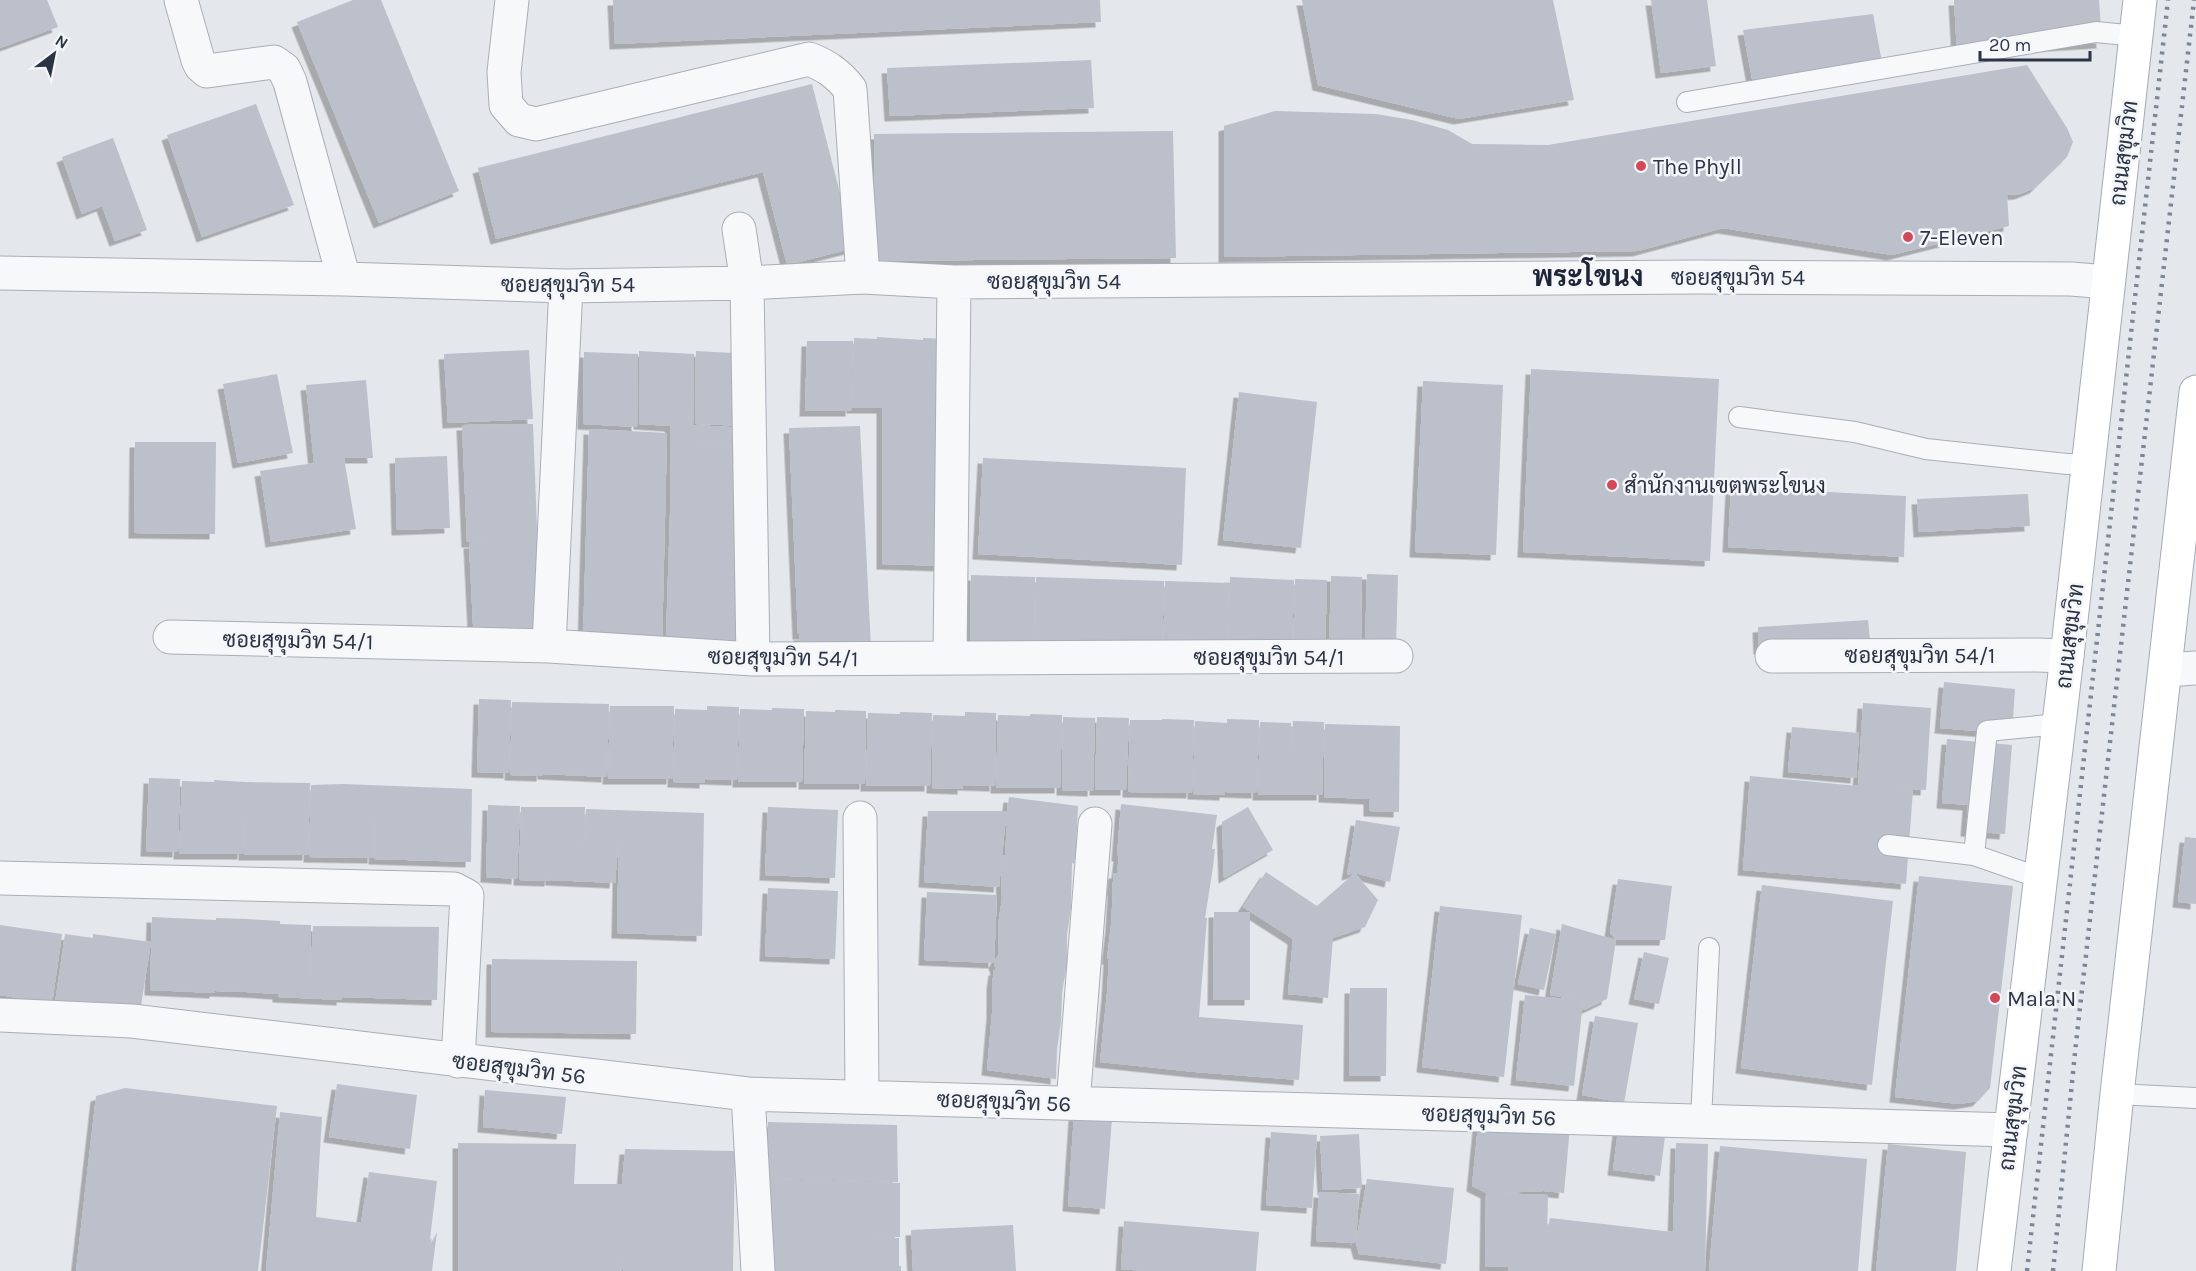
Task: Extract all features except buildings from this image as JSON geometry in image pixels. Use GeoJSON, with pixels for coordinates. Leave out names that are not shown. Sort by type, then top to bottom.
{"type":"FeatureCollection","features":[{"type":"Feature","properties":{"kind":"main road","name":"ถนนสุขุมวิท"},"geometry":{"type":"LineString","coordinates":[[1994,1271],[2067,656],[2140,0]]}},
{"type":"Feature","properties":{"kind":"main road"},"geometry":{"type":"LineString","coordinates":[[2099,1271],[2116,1094],[2181,669],[2196,392]]}},
{"type":"Feature","properties":{"kind":"street"},"geometry":{"type":"LineString","coordinates":[[181,0],[198,60],[207,71],[274,62],[284,69],[290,82],[344,279]]}},
{"type":"Feature","properties":{"kind":"street"},"geometry":{"type":"LineString","coordinates":[[512,0],[504,72],[506,105],[519,120],[537,124],[809,59],[838,74],[850,89],[863,277]]}},
{"type":"Feature","properties":{"kind":"street"},"geometry":{"type":"LineString","coordinates":[[739,229],[747,283],[753,658]]}},
{"type":"Feature","properties":{"kind":"street","name":"ซอยสุขุมวิท 54"},"geometry":{"type":"LineString","coordinates":[[0,273],[344,279],[566,286],[747,283],[863,277],[954,282],[1697,277],[2071,279],[2108,282]]}},
{"type":"Feature","properties":{"kind":"street"},"geometry":{"type":"LineString","coordinates":[[950,658],[954,282]]}},
{"type":"Feature","properties":{"kind":"street"},"geometry":{"type":"LineString","coordinates":[[549,646],[566,286]]}},
{"type":"Feature","properties":{"kind":"street","name":"ซอยสุขุมวิท 54/1"},"geometry":{"type":"LineString","coordinates":[[170,637],[549,646],[753,658],[1396,656]]}},
{"type":"Feature","properties":{"kind":"street","name":"ซอยสุขุมวิท 54/1"},"geometry":{"type":"LineString","coordinates":[[1772,656],[2067,656]]}},
{"type":"Feature","properties":{"kind":"street"},"geometry":{"type":"LineString","coordinates":[[860,818],[862,1097]]}},
{"type":"Feature","properties":{"kind":"street"},"geometry":{"type":"LineString","coordinates":[[1073,1103],[1095,824]]}},
{"type":"Feature","properties":{"kind":"street"},"geometry":{"type":"LineString","coordinates":[[0,878],[454,889],[460,891],[467,896],[458,1060]]}},
{"type":"Feature","properties":{"kind":"street","name":"ซอยสุขุมวิท 56"},"geometry":{"type":"LineString","coordinates":[[0,1015],[132,1021],[748,1094],[2011,1130]]}},
{"type":"Feature","properties":{"kind":"street"},"geometry":{"type":"LineString","coordinates":[[748,1094],[758,1271]]}},
{"type":"Feature","properties":{"kind":"lane"},"geometry":{"type":"LineString","coordinates":[[1687,102],[2096,32],[2136,36]]}},
{"type":"Feature","properties":{"kind":"lane"},"geometry":{"type":"LineString","coordinates":[[1739,417],[1854,432],[1926,449],[2067,464],[2089,464]]}},
{"type":"Feature","properties":{"kind":"lane"},"geometry":{"type":"LineString","coordinates":[[1974,855],[1987,731],[2059,724]]}},
{"type":"Feature","properties":{"kind":"lane"},"geometry":{"type":"LineString","coordinates":[[1888,845],[1974,855],[2040,878]]}},
{"type":"Feature","properties":{"kind":"lane"},"geometry":{"type":"LineString","coordinates":[[1701,1120],[1709,948]]}},
{"type":"Feature","properties":{"kind":"lane"},"geometry":{"type":"LineString","coordinates":[[2116,1094],[2196,1098]]}},
{"type":"Feature","properties":{"kind":"railway"},"geometry":{"type":"LineString","coordinates":[[2027,1271],[2168,0]]}},
{"type":"Feature","properties":{"kind":"railway"},"geometry":{"type":"LineString","coordinates":[[2053,1271],[2076,1043],[2194,0]]}},
{"type":"Feature","properties":{"kind":"place","name":"The Phyll"},"geometry":{"type":"Point","coordinates":[1641,166]}},
{"type":"Feature","properties":{"kind":"place","name":"7-Eleven"},"geometry":{"type":"Point","coordinates":[1908,237]}},
{"type":"Feature","properties":{"kind":"place","name":"สำนักงานเขตพระโขนง"},"geometry":{"type":"Point","coordinates":[1612,485]}},
{"type":"Feature","properties":{"kind":"place","name":"Mala N"},"geometry":{"type":"Point","coordinates":[1995,998]}},
{"type":"Feature","properties":{"kind":"district","name":"พระโขนง"},"geometry":{"type":"Point","coordinates":[1588,276]}}]}
